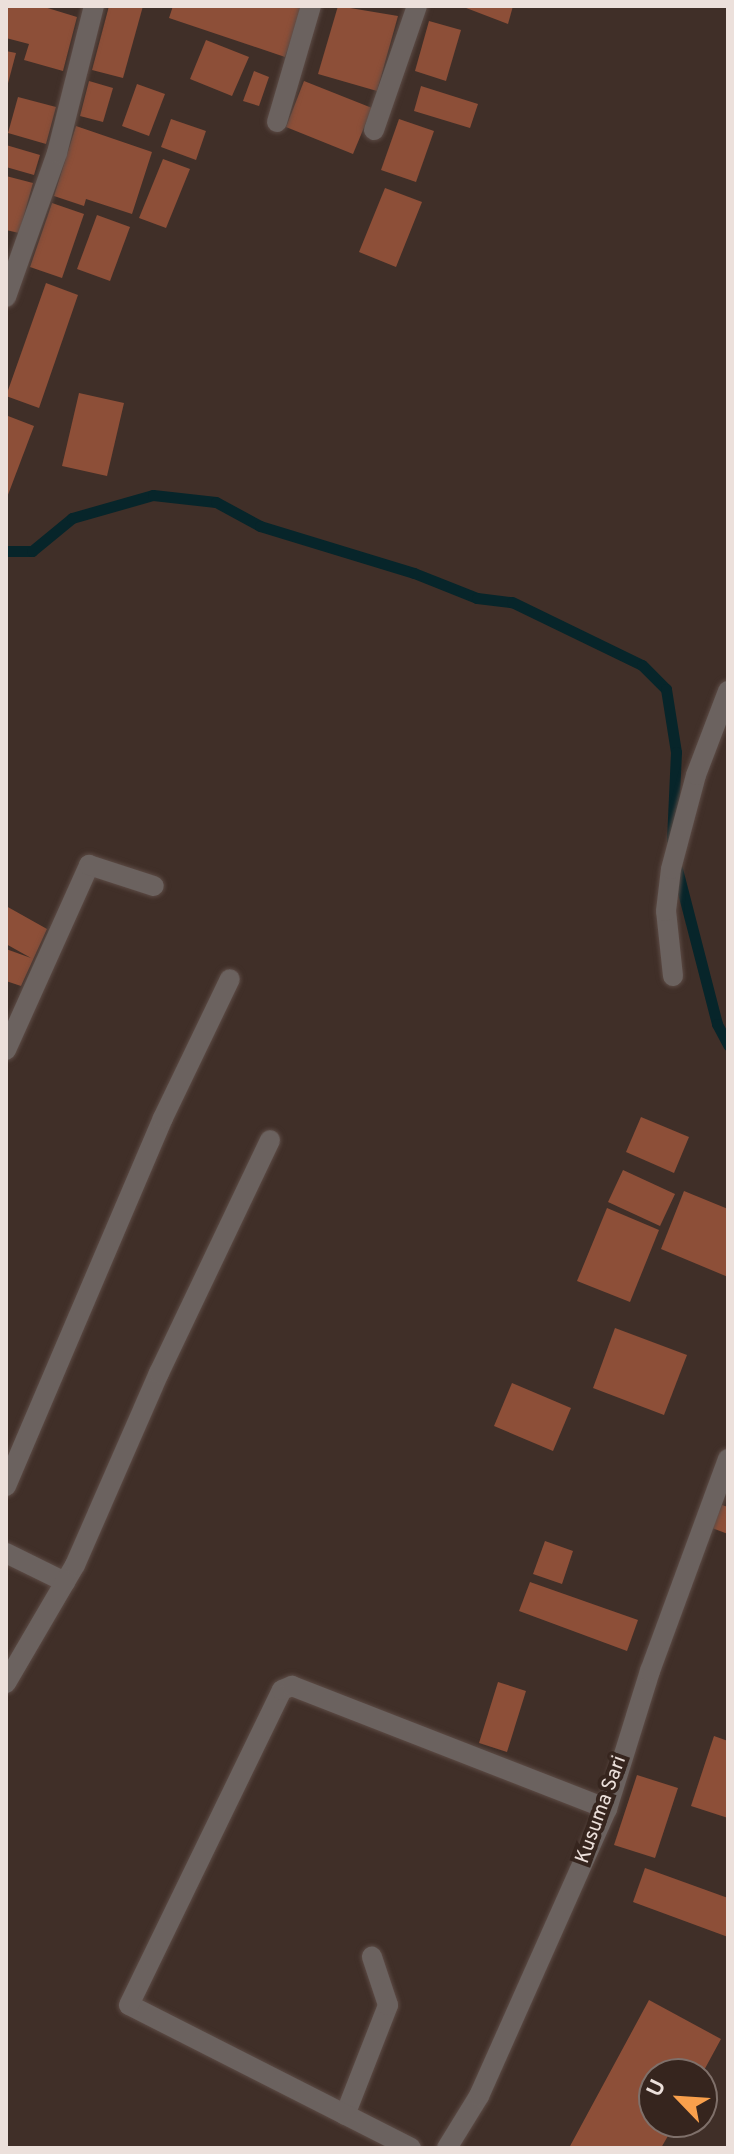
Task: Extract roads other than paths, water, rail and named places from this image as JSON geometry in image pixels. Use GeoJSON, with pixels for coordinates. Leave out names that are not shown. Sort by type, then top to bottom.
{"type":"FeatureCollection","features":[{"type":"Feature","properties":{"kind":"street"},"geometry":{"type":"LineString","coordinates":[[6,297],[57,153],[94,6]]}},
{"type":"Feature","properties":{"kind":"street"},"geometry":{"type":"LineString","coordinates":[[277,122],[311,6]]}},
{"type":"Feature","properties":{"kind":"street"},"geometry":{"type":"LineString","coordinates":[[374,130],[417,6]]}},
{"type":"Feature","properties":{"kind":"street"},"geometry":{"type":"LineString","coordinates":[[673,976],[666,911],[671,869],[696,775],[728,691]]}},
{"type":"Feature","properties":{"kind":"street"},"geometry":{"type":"LineString","coordinates":[[6,1050],[91,864],[154,886]]}},
{"type":"Feature","properties":{"kind":"street"},"geometry":{"type":"LineString","coordinates":[[6,1486],[163,1118],[230,979]]}},
{"type":"Feature","properties":{"kind":"street"},"geometry":{"type":"LineString","coordinates":[[6,1683],[65,1582],[270,1140]]}},
{"type":"Feature","properties":{"kind":"street","name":"Kusuma Sari"},"geometry":{"type":"LineString","coordinates":[[447,2148],[479,2096],[607,1809],[650,1671],[728,1459]]}},
{"type":"Feature","properties":{"kind":"street"},"geometry":{"type":"LineString","coordinates":[[6,1553],[65,1582]]}},
{"type":"Feature","properties":{"kind":"street"},"geometry":{"type":"LineString","coordinates":[[411,2148],[129,2005],[282,1690],[292,1686],[607,1809]]}},
{"type":"Feature","properties":{"kind":"street"},"geometry":{"type":"LineString","coordinates":[[345,2115],[388,2005],[372,1957]]}},
{"type":"Feature","properties":{"kind":"waterway"},"geometry":{"type":"LineString","coordinates":[[6,551],[32,551],[72,518],[153,495],[216,502],[260,526],[414,573],[477,598],[512,602],[642,665],[666,689],[676,752],[672,840]]}},
{"type":"Feature","properties":{"kind":"waterway"},"geometry":{"type":"LineString","coordinates":[[677,869],[717,1024],[728,1045]]}}]}
